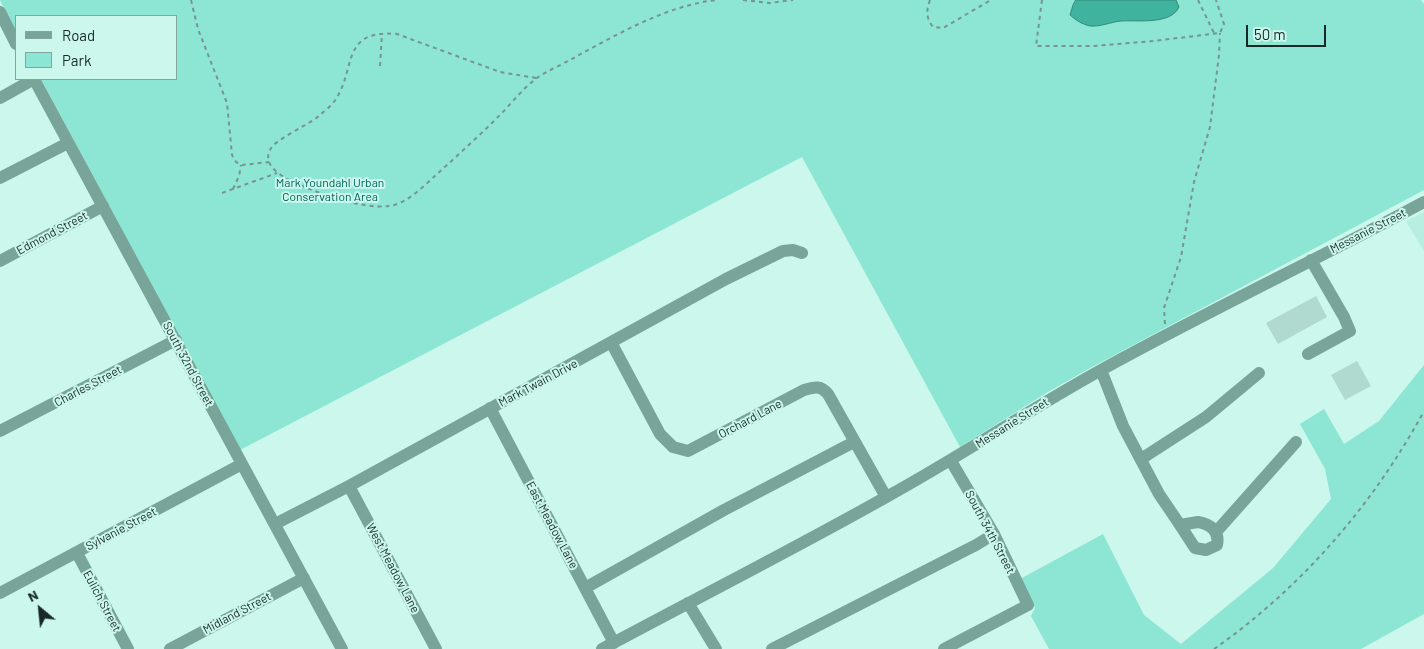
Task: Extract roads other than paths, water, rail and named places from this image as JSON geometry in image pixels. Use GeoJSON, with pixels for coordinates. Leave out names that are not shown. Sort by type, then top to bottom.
{"type":"FeatureCollection","features":[{"type":"Feature","properties":{"kind":"street"},"geometry":{"type":"LineString","coordinates":[[0,12],[15,42]]}},
{"type":"Feature","properties":{"kind":"street"},"geometry":{"type":"LineString","coordinates":[[0,98],[32,80]]}},
{"type":"Feature","properties":{"kind":"street","name":"South 32nd Street"},"geometry":{"type":"LineString","coordinates":[[35,80],[342,649]]}},
{"type":"Feature","properties":{"kind":"street"},"geometry":{"type":"LineString","coordinates":[[0,178],[68,143]]}},
{"type":"Feature","properties":{"kind":"street","name":"Messanie Street"},"geometry":{"type":"LineString","coordinates":[[602,649],[886,497],[1101,370],[1210,311],[1424,202]]}},
{"type":"Feature","properties":{"kind":"street","name":"Edmond Street"},"geometry":{"type":"LineString","coordinates":[[0,261],[103,206]]}},
{"type":"Feature","properties":{"kind":"street","name":"Mark Twain Drive"},"geometry":{"type":"LineString","coordinates":[[275,524],[349,486],[782,251],[793,250],[802,253]]}},
{"type":"Feature","properties":{"kind":"street"},"geometry":{"type":"LineString","coordinates":[[1308,354],[1350,331],[1311,260]]}},
{"type":"Feature","properties":{"kind":"street","name":"Charles Street"},"geometry":{"type":"LineString","coordinates":[[0,431],[176,340]]}},
{"type":"Feature","properties":{"kind":"street","name":"Orchard Lane"},"geometry":{"type":"LineString","coordinates":[[612,344],[660,434],[673,447],[688,451],[804,390],[815,387],[822,388],[828,394],[886,497]]}},
{"type":"Feature","properties":{"kind":"street"},"geometry":{"type":"LineString","coordinates":[[1101,370],[1123,426],[1159,494],[1180,526],[1195,548],[1206,550],[1218,545],[1216,532],[1205,523],[1198,522],[1180,526]]}},
{"type":"Feature","properties":{"kind":"street"},"geometry":{"type":"LineString","coordinates":[[1141,460],[1206,417],[1259,373]]}},
{"type":"Feature","properties":{"kind":"street","name":"East Meadow Lane"},"geometry":{"type":"LineString","coordinates":[[490,408],[614,643]]}},
{"type":"Feature","properties":{"kind":"street"},"geometry":{"type":"LineString","coordinates":[[585,588],[724,510],[854,442]]}},
{"type":"Feature","properties":{"kind":"street"},"geometry":{"type":"LineString","coordinates":[[1216,532],[1296,442]]}},
{"type":"Feature","properties":{"kind":"street","name":"South 34th Street"},"geometry":{"type":"LineString","coordinates":[[944,649],[1028,605],[994,534],[951,460]]}},
{"type":"Feature","properties":{"kind":"street","name":"Sylvanie Street"},"geometry":{"type":"LineString","coordinates":[[0,593],[242,464]]}},
{"type":"Feature","properties":{"kind":"street","name":"West Meadow Lane"},"geometry":{"type":"LineString","coordinates":[[349,486],[436,649]]}},
{"type":"Feature","properties":{"kind":"street"},"geometry":{"type":"LineString","coordinates":[[772,649],[994,534]]}},
{"type":"Feature","properties":{"kind":"street","name":"Eulich Street"},"geometry":{"type":"LineString","coordinates":[[77,553],[128,649]]}},
{"type":"Feature","properties":{"kind":"street","name":"Midland Street"},"geometry":{"type":"LineString","coordinates":[[170,649],[304,578]]}},
{"type":"Feature","properties":{"kind":"street"},"geometry":{"type":"LineString","coordinates":[[688,603],[716,649]]}},
{"type":"Feature","properties":{"kind":"park label","name":"Mark Youndahl Urban Conservation Area"},"geometry":{"type":"Point","coordinates":[330,190]}}]}
